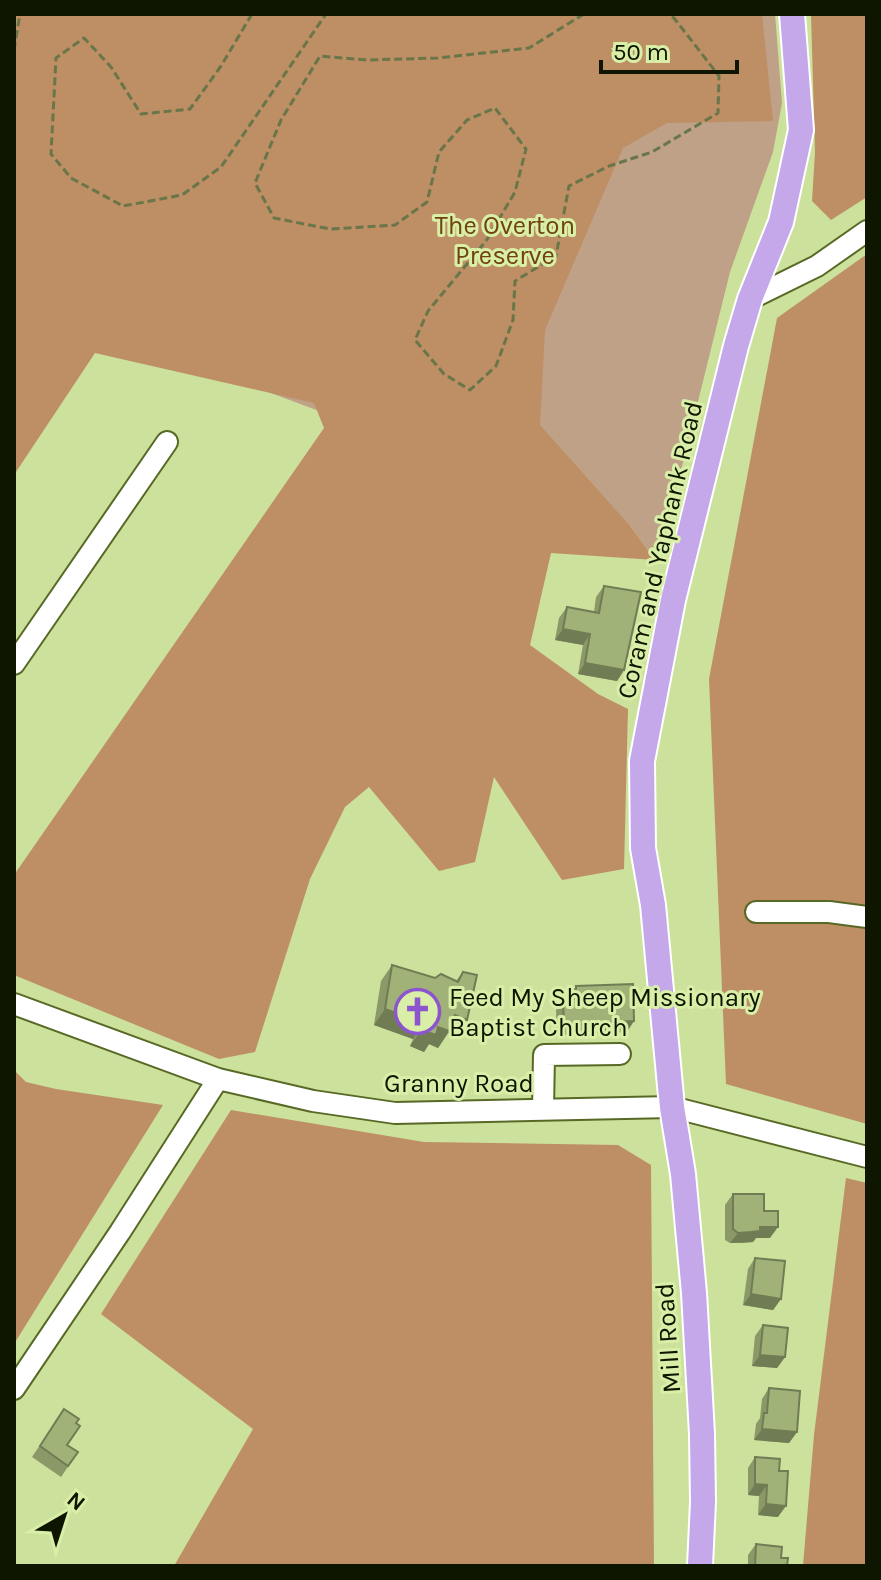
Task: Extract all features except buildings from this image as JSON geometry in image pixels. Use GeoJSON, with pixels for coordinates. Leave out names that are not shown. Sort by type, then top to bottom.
{"type":"FeatureCollection","features":[{"type":"Feature","properties":{"kind":"main road","name":"Coram and Yaphank Road"},"geometry":{"type":"LineString","coordinates":[[672,1107],[653,905],[643,848],[642,761],[680,569],[750,299],[781,222],[801,130],[792,14]]}},
{"type":"Feature","properties":{"kind":"main road","name":"Mill Road"},"geometry":{"type":"LineString","coordinates":[[672,1107],[683,1174],[696,1324],[702,1434],[700,1566]]}},
{"type":"Feature","properties":{"kind":"street"},"geometry":{"type":"LineString","coordinates":[[750,299],[817,266],[867,231]]}},
{"type":"Feature","properties":{"kind":"street"},"geometry":{"type":"LineString","coordinates":[[14,664],[167,442]]}},
{"type":"Feature","properties":{"kind":"street"},"geometry":{"type":"LineString","coordinates":[[756,912],[829,912],[867,917]]}},
{"type":"Feature","properties":{"kind":"street","name":"Granny Road"},"geometry":{"type":"LineString","coordinates":[[14,1004],[218,1079],[313,1101],[395,1113],[672,1107],[867,1157]]}},
{"type":"Feature","properties":{"kind":"street"},"geometry":{"type":"LineString","coordinates":[[543,1109],[544,1055],[620,1054]]}},
{"type":"Feature","properties":{"kind":"street"},"geometry":{"type":"LineString","coordinates":[[14,1389],[218,1079]]}},
{"type":"Feature","properties":{"kind":"path"},"geometry":{"type":"LineString","coordinates":[[14,50],[20,14]]}},
{"type":"Feature","properties":{"kind":"path"},"geometry":{"type":"LineString","coordinates":[[252,14],[221,66],[190,109],[141,114],[111,67],[84,38],[56,58],[51,154],[71,178],[123,206],[182,195],[221,167],[326,14]]}},
{"type":"Feature","properties":{"kind":"path"},"geometry":{"type":"LineString","coordinates":[[584,14],[529,48],[438,58],[367,60],[320,56],[281,120],[255,183],[274,218],[330,229],[395,225],[427,202],[439,152],[467,120],[495,108],[526,149],[515,192],[486,241],[428,311],[415,340],[444,374],[470,390],[496,366],[513,320],[515,281],[556,256],[569,186],[609,166],[652,152],[718,113],[719,76],[674,18],[667,14]]}},
{"type":"Feature","properties":{"kind":"green space","name":"The Overton Preserve"},"geometry":{"type":"Polygon","coordinates":[[[14,14],[775,14],[782,103],[773,152],[730,272],[664,539],[661,538],[655,560],[631,527],[99,329],[14,14]]]}},
{"type":"Feature","properties":{"kind":"green space"},"geometry":{"type":"Polygon","coordinates":[[[14,14],[762,14],[773,121],[667,123],[623,148],[545,330],[540,425],[631,527],[655,560],[551,553],[530,645],[598,694],[628,709],[624,869],[562,880],[494,777],[475,862],[439,871],[369,787],[345,807],[310,879],[255,1052],[219,1059],[14,975],[14,875],[324,428],[314,403],[95,353],[14,475],[14,14]]]}},
{"type":"Feature","properties":{"kind":"green space"},"geometry":{"type":"Polygon","coordinates":[[[811,14],[867,14],[867,197],[831,220],[812,201],[815,152],[811,14]]]}},
{"type":"Feature","properties":{"kind":"green space"},"geometry":{"type":"Polygon","coordinates":[[[867,254],[867,1124],[726,1084],[709,679],[777,318],[867,254]]]}},
{"type":"Feature","properties":{"kind":"green space"},"geometry":{"type":"Polygon","coordinates":[[[14,1070],[26,1082],[163,1105],[14,1344],[14,1070]]]}},
{"type":"Feature","properties":{"kind":"green space"},"geometry":{"type":"Polygon","coordinates":[[[231,1110],[424,1142],[618,1145],[651,1165],[654,1566],[174,1566],[253,1429],[101,1314],[231,1110]]]}},
{"type":"Feature","properties":{"kind":"green space"},"geometry":{"type":"Polygon","coordinates":[[[846,1178],[867,1183],[866,1566],[803,1566],[814,1435],[846,1178]]]}},
{"type":"Feature","properties":{"kind":"place","name":"Feed My Sheep Missionary Baptist Church"},"geometry":{"type":"Point","coordinates":[418,1012]}}]}
